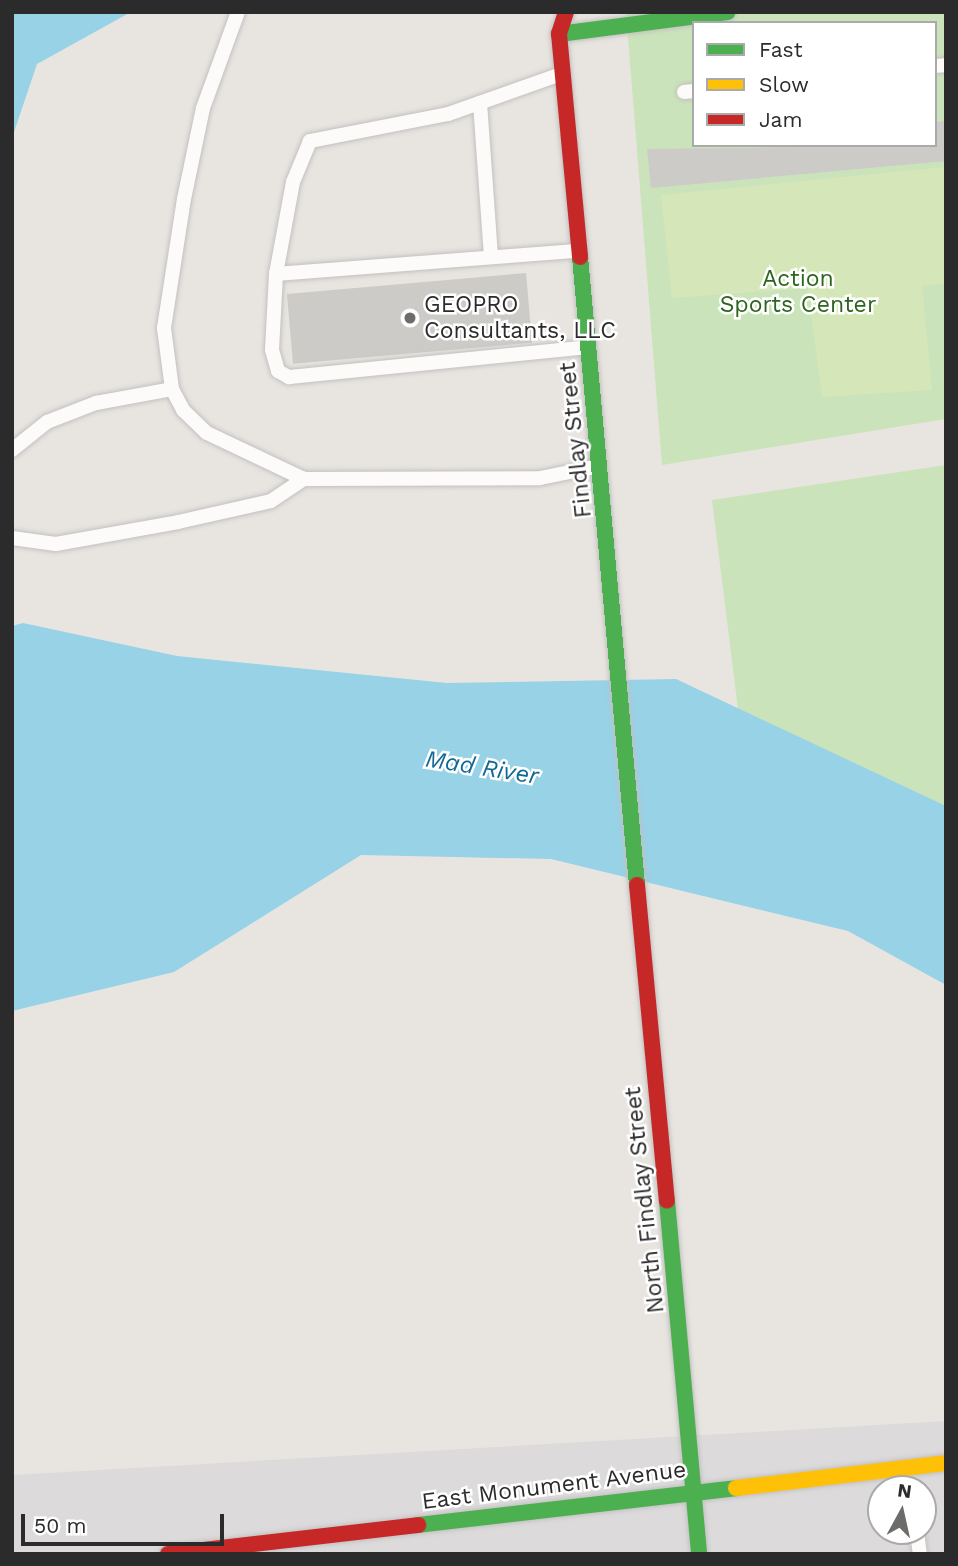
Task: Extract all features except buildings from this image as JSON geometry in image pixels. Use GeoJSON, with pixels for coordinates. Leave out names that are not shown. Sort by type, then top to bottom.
{"type":"FeatureCollection","features":[{"type":"Feature","properties":{"kind":"main road","name":"Findlay Street"},"geometry":{"type":"LineString","coordinates":[[544,12],[559,34]]}},
{"type":"Feature","properties":{"kind":"main road","name":"Findlay Street"},"geometry":{"type":"LineString","coordinates":[[566,12],[559,34],[579,251],[603,465],[636,842]]}},
{"type":"Feature","properties":{"kind":"main road"},"geometry":{"type":"LineString","coordinates":[[559,34],[729,12]]}},
{"type":"Feature","properties":{"kind":"main road","name":"North Findlay Street"},"geometry":{"type":"LineString","coordinates":[[636,842],[699,1554]]}},
{"type":"Feature","properties":{"kind":"main road","name":"East Monument Avenue"},"geometry":{"type":"LineString","coordinates":[[168,1554],[946,1463]]}},
{"type":"Feature","properties":{"kind":"lane"},"geometry":{"type":"LineString","coordinates":[[238,12],[203,108],[184,199],[164,328],[172,389],[183,411],[207,433],[304,480],[540,478],[603,465]]}},
{"type":"Feature","properties":{"kind":"lane"},"geometry":{"type":"LineString","coordinates":[[563,73],[480,103],[310,141],[293,182],[276,274],[273,361],[289,377],[589,347]]}},
{"type":"Feature","properties":{"kind":"lane"},"geometry":{"type":"LineString","coordinates":[[480,103],[491,257]]}},
{"type":"Feature","properties":{"kind":"lane"},"geometry":{"type":"LineString","coordinates":[[276,274],[579,251]]}},
{"type":"Feature","properties":{"kind":"lane"},"geometry":{"type":"LineString","coordinates":[[12,450],[47,422],[96,403],[172,389]]}},
{"type":"Feature","properties":{"kind":"lane"},"geometry":{"type":"LineString","coordinates":[[12,538],[56,544],[178,522],[271,501],[304,480]]}},
{"type":"Feature","properties":{"kind":"lane"},"geometry":{"type":"LineString","coordinates":[[909,1468],[910,1475]]}},
{"type":"Feature","properties":{"kind":"shaded area"},"geometry":{"type":"Polygon","coordinates":[[[946,1421],[946,1554],[12,1554],[12,1475],[946,1421]]]}},
{"type":"Feature","properties":{"kind":"green space","name":"Action Sports Center"},"geometry":{"type":"Polygon","coordinates":[[[626,12],[946,12],[946,419],[662,465],[626,12]]]}},
{"type":"Feature","properties":{"kind":"green space"},"geometry":{"type":"Polygon","coordinates":[[[946,167],[946,283],[922,286],[932,390],[822,397],[808,288],[672,298],[661,195],[946,167]]]}},
{"type":"Feature","properties":{"kind":"green space"},"geometry":{"type":"Polygon","coordinates":[[[946,465],[946,806],[738,709],[712,500],[946,465]]]}},
{"type":"Feature","properties":{"kind":"water"},"geometry":{"type":"Polygon","coordinates":[[[12,12],[131,12],[37,64],[12,138],[12,12]]]}},
{"type":"Feature","properties":{"kind":"water","name":"Mad River"},"geometry":{"type":"Polygon","coordinates":[[[23,623],[177,656],[447,683],[676,679],[946,806],[946,985],[848,931],[551,859],[361,855],[174,972],[12,1011],[12,626],[23,623]]]}},
{"type":"Feature","properties":{"kind":"traffic: fast"},"geometry":{"type":"LineString","coordinates":[[559,34],[728,12]]}},
{"type":"Feature","properties":{"kind":"traffic: fast"},"geometry":{"type":"LineString","coordinates":[[580,257],[637,885]]}},
{"type":"Feature","properties":{"kind":"traffic: fast"},"geometry":{"type":"LineString","coordinates":[[667,1201],[699,1554]]}},
{"type":"Feature","properties":{"kind":"traffic: fast"},"geometry":{"type":"LineString","coordinates":[[418,1525],[736,1488]]}},
{"type":"Feature","properties":{"kind":"traffic: slow"},"geometry":{"type":"LineString","coordinates":[[736,1488],[946,1463]]}},
{"type":"Feature","properties":{"kind":"traffic: jam"},"geometry":{"type":"LineString","coordinates":[[566,12],[559,34],[580,257]]}},
{"type":"Feature","properties":{"kind":"traffic: jam"},"geometry":{"type":"LineString","coordinates":[[637,885],[667,1201]]}},
{"type":"Feature","properties":{"kind":"traffic: jam"},"geometry":{"type":"LineString","coordinates":[[168,1554],[418,1525]]}},
{"type":"Feature","properties":{"kind":"place","name":"GEOPRO Consultants, LLC"},"geometry":{"type":"Point","coordinates":[410,318]}}]}
